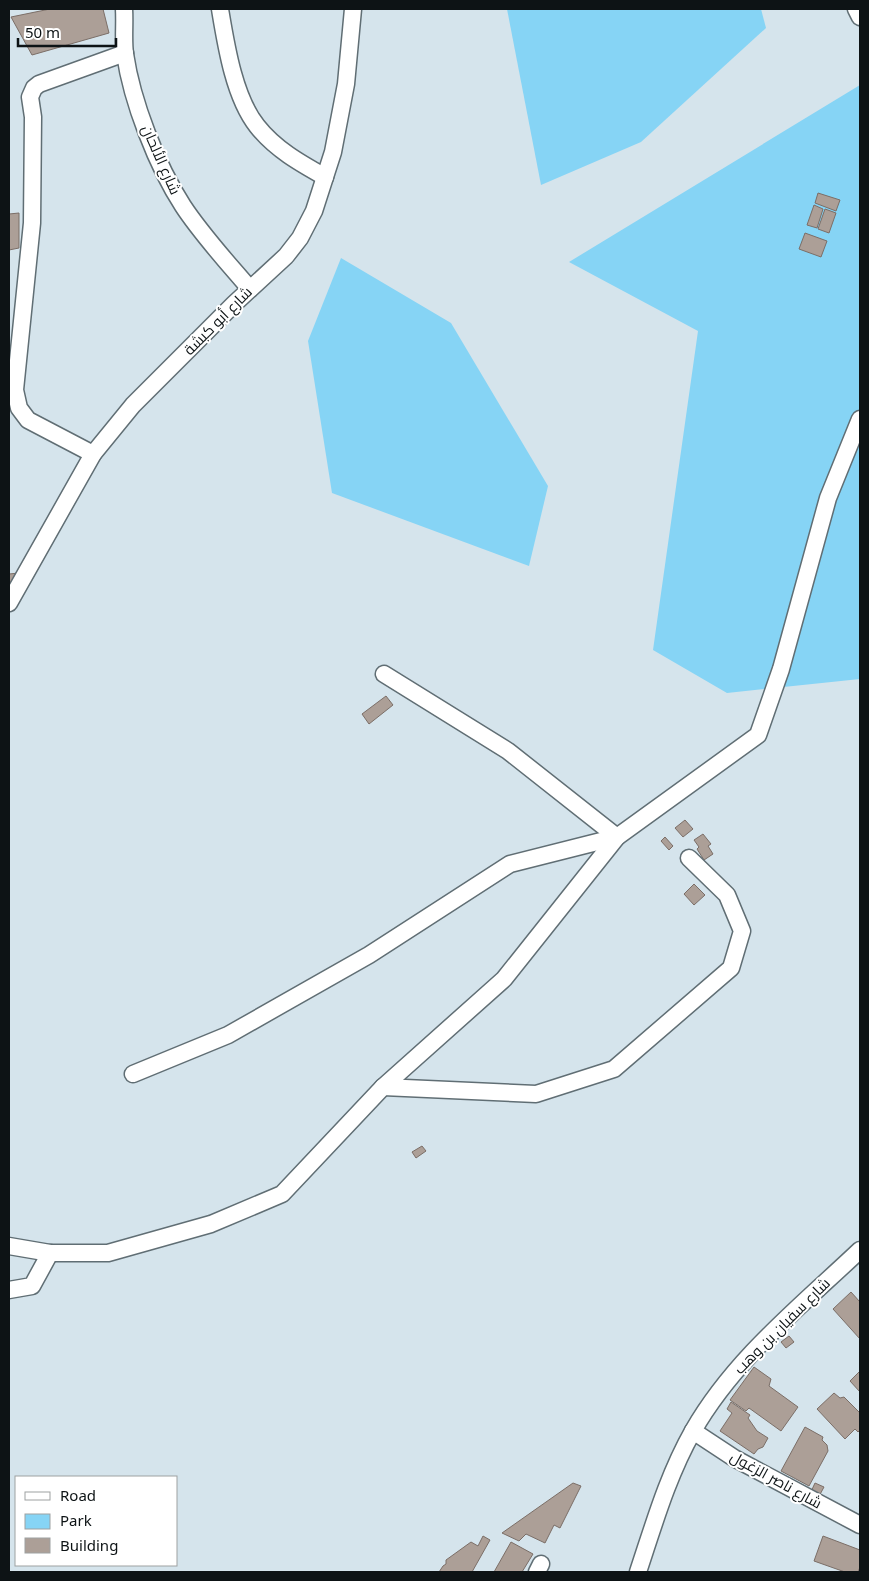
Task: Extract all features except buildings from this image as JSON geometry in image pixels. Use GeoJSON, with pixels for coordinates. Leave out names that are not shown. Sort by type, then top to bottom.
{"type":"FeatureCollection","features":[{"type":"Feature","properties":{"kind":"street","name":"شارع الألحان"},"geometry":{"type":"LineString","coordinates":[[124,9],[125,53],[129,76],[148,134],[168,181],[184,207],[250,289]]}},
{"type":"Feature","properties":{"kind":"street"},"geometry":{"type":"LineString","coordinates":[[220,9],[232,69],[246,110],[257,127],[272,143],[289,156],[325,177]]}},
{"type":"Feature","properties":{"kind":"street","name":"شارع أبو كبشة"},"geometry":{"type":"LineString","coordinates":[[9,603],[93,454],[133,405],[286,256],[300,238],[314,211],[333,152],[345,93],[354,9]]}},
{"type":"Feature","properties":{"kind":"street"},"geometry":{"type":"LineString","coordinates":[[856,9],[860,16]]}},
{"type":"Feature","properties":{"kind":"street"},"geometry":{"type":"LineString","coordinates":[[93,454],[28,420],[19,408],[15,390],[32,223],[33,117],[30,97],[34,88],[39,84],[125,53]]}},
{"type":"Feature","properties":{"kind":"street"},"geometry":{"type":"LineString","coordinates":[[9,1246],[50,1253],[108,1253],[211,1224],[282,1194],[383,1087],[504,979],[617,837],[758,735],[781,670],[828,498],[860,419]]}},
{"type":"Feature","properties":{"kind":"street"},"geometry":{"type":"LineString","coordinates":[[384,674],[508,751],[617,837]]}},
{"type":"Feature","properties":{"kind":"street"},"geometry":{"type":"LineString","coordinates":[[133,1074],[228,1035],[369,955],[510,864],[617,837]]}},
{"type":"Feature","properties":{"kind":"street"},"geometry":{"type":"LineString","coordinates":[[383,1087],[536,1094],[614,1069],[731,968],[742,930],[727,895],[690,858]]}},
{"type":"Feature","properties":{"kind":"street","name":"شارع سفيان بن وهب"},"geometry":{"type":"LineString","coordinates":[[638,1572],[663,1496],[693,1431],[725,1384],[746,1358],[860,1250]]}},
{"type":"Feature","properties":{"kind":"street"},"geometry":{"type":"LineString","coordinates":[[9,1290],[32,1286],[50,1253]]}},
{"type":"Feature","properties":{"kind":"street","name":"شارع ناصر الزغول"},"geometry":{"type":"LineString","coordinates":[[693,1431],[742,1462],[860,1525]]}},
{"type":"Feature","properties":{"kind":"green space"},"geometry":{"type":"Polygon","coordinates":[[[507,9],[761,9],[766,28],[641,142],[541,185],[507,9]]]}},
{"type":"Feature","properties":{"kind":"green space"},"geometry":{"type":"Polygon","coordinates":[[[860,85],[860,679],[727,693],[653,650],[698,331],[569,262],[860,85]]]}},
{"type":"Feature","properties":{"kind":"green space"},"geometry":{"type":"Polygon","coordinates":[[[341,258],[451,323],[548,486],[529,566],[332,493],[308,341],[341,258]]]}}]}
